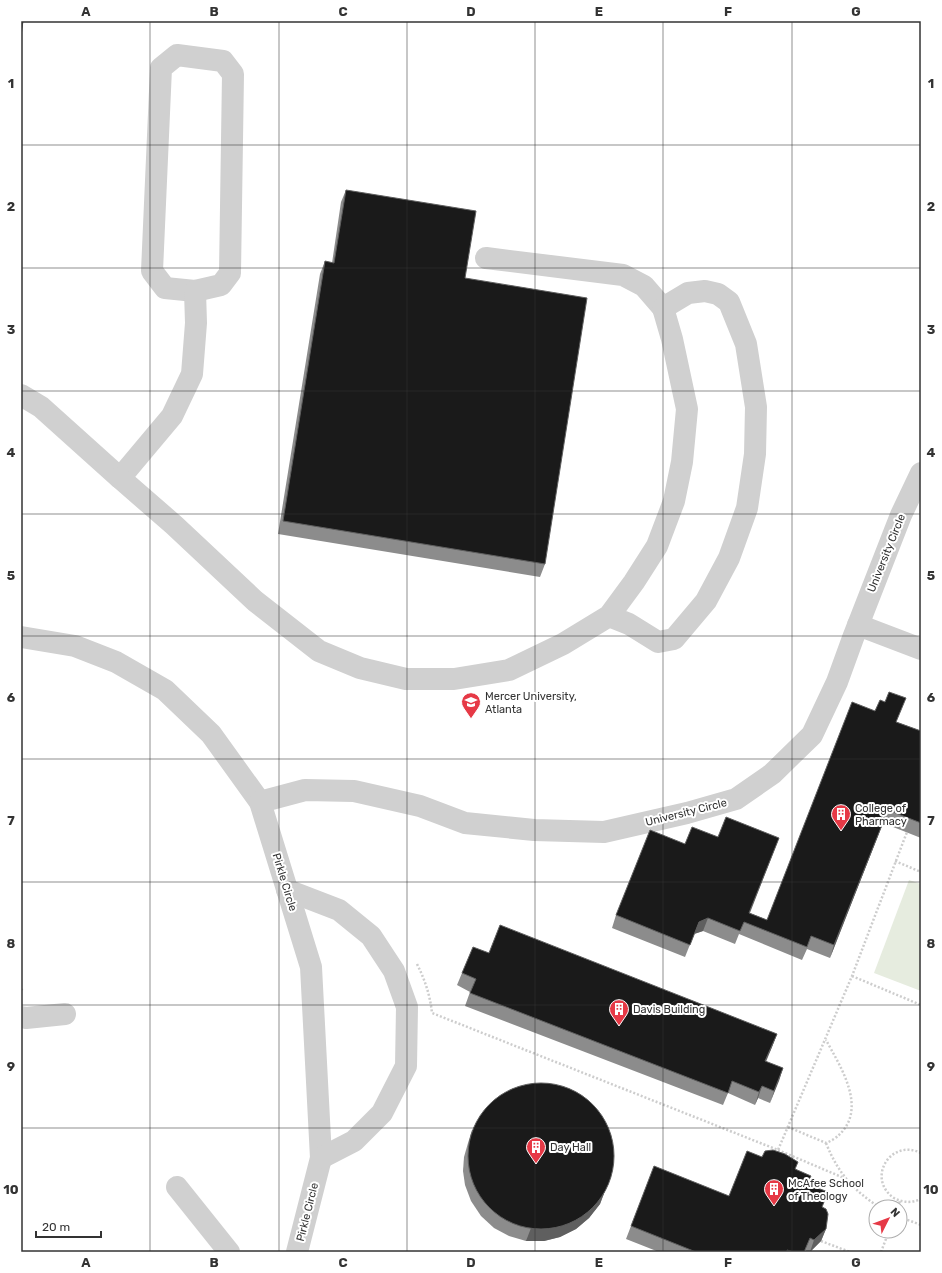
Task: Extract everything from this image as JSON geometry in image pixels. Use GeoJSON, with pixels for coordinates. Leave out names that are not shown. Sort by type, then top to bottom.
{"type":"FeatureCollection","features":[{"type":"Feature","properties":{"kind":"street"},"geometry":{"type":"LineString","coordinates":[[177,55],[223,61],[233,74],[230,273],[221,285],[195,291],[165,288],[152,270],[161,68],[177,55]]}},
{"type":"Feature","properties":{"kind":"street"},"geometry":{"type":"LineString","coordinates":[[21,395],[40,407],[174,525],[255,600],[318,651],[360,668],[406,679],[454,679],[509,670],[563,644],[609,616],[634,582],[657,546],[674,501],[682,462],[687,409],[672,339],[663,308],[644,286],[623,274],[486,258]]}},
{"type":"Feature","properties":{"kind":"street"},"geometry":{"type":"LineString","coordinates":[[120,478],[172,416],[192,374],[196,323],[195,291]]}},
{"type":"Feature","properties":{"kind":"street"},"geometry":{"type":"LineString","coordinates":[[609,616],[629,624],[658,642],[674,639],[706,601],[729,558],[747,508],[755,454],[756,407],[746,344],[730,302],[718,294],[705,291],[688,293],[663,308]]}},
{"type":"Feature","properties":{"kind":"street","name":"University Circle"},"geometry":{"type":"LineString","coordinates":[[260,802],[305,790],[354,791],[420,806],[464,823],[534,830],[604,832],[687,813],[736,799],[772,774],[812,735],[837,682],[900,515],[921,473]]}},
{"type":"Feature","properties":{"kind":"street"},"geometry":{"type":"LineString","coordinates":[[858,625],[921,649]]}},
{"type":"Feature","properties":{"kind":"street","name":"Pirkle Circle"},"geometry":{"type":"LineString","coordinates":[[26,638],[75,646],[116,662],[165,690],[211,734],[260,802],[311,967],[321,1158],[297,1252]]}},
{"type":"Feature","properties":{"kind":"street"},"geometry":{"type":"LineString","coordinates":[[287,890],[339,910],[371,936],[394,971],[407,1007],[406,1066],[382,1113],[354,1141],[321,1158]]}},
{"type":"Feature","properties":{"kind":"street"},"geometry":{"type":"LineString","coordinates":[[21,1017],[26,1018],[65,1014]]}},
{"type":"Feature","properties":{"kind":"street"},"geometry":{"type":"LineString","coordinates":[[177,1187],[229,1252]]}},
{"type":"Feature","properties":{"kind":"path"},"geometry":{"type":"LineString","coordinates":[[778,1150],[852,976],[906,832]]}},
{"type":"Feature","properties":{"kind":"path"},"geometry":{"type":"LineString","coordinates":[[895,862],[921,872]]}},
{"type":"Feature","properties":{"kind":"path"},"geometry":{"type":"LineString","coordinates":[[415,960],[430,995],[432,1012],[778,1150],[845,1179]]}},
{"type":"Feature","properties":{"kind":"path"},"geometry":{"type":"LineString","coordinates":[[852,976],[921,1005]]}},
{"type":"Feature","properties":{"kind":"path"},"geometry":{"type":"LineString","coordinates":[[826,1039],[846,1079],[852,1097],[852,1109],[846,1126],[840,1134],[826,1144]]}},
{"type":"Feature","properties":{"kind":"path"},"geometry":{"type":"LineString","coordinates":[[788,1127],[826,1144],[845,1179],[868,1200]]}},
{"type":"Feature","properties":{"kind":"path"},"geometry":{"type":"LineString","coordinates":[[897,1199],[890,1195],[882,1181],[884,1165],[894,1153],[901,1150],[909,1149],[921,1153]]}},
{"type":"Feature","properties":{"kind":"path"},"geometry":{"type":"LineString","coordinates":[[908,1202],[914,1202],[921,1199]]}},
{"type":"Feature","properties":{"kind":"path"},"geometry":{"type":"LineString","coordinates":[[908,1220],[921,1225]]}},
{"type":"Feature","properties":{"kind":"path"},"geometry":{"type":"LineString","coordinates":[[880,1252],[886,1239]]}},
{"type":"Feature","properties":{"kind":"path"},"geometry":{"type":"LineString","coordinates":[[821,1241],[850,1252]]}},
{"type":"Feature","properties":{"kind":"shaded area"},"geometry":{"type":"Polygon","coordinates":[[[909,880],[921,884],[921,991],[874,973],[909,880]]]}},
{"type":"Feature","properties":{"kind":"building"},"geometry":{"type":"Polygon","coordinates":[[[21,21],[23,21],[21,36],[21,21]]]}},
{"type":"Feature","properties":{"kind":"building"},"geometry":{"type":"Polygon","coordinates":[[[346,190],[476,211],[465,278],[587,298],[545,564],[283,521],[325,261],[334,263],[346,190]]]}},
{"type":"Feature","properties":{"kind":"building","name":"College of Pharmacy"},"geometry":{"type":"Polygon","coordinates":[[[889,692],[906,698],[896,722],[921,731],[921,823],[888,810],[834,945],[811,936],[807,947],[744,922],[740,931],[708,918],[699,922],[690,945],[616,915],[650,830],[685,844],[692,827],[718,837],[726,817],[779,838],[749,913],[767,920],[852,702],[875,711],[880,700],[885,702],[889,692]]]}},
{"type":"Feature","properties":{"kind":"building","name":"Davis Building"},"geometry":{"type":"Polygon","coordinates":[[[500,925],[777,1034],[765,1061],[783,1068],[774,1091],[762,1086],[759,1092],[732,1081],[728,1093],[470,993],[476,979],[462,973],[473,947],[489,953],[500,925]]]}},
{"type":"Feature","properties":{"kind":"building","name":"Day Hall"},"geometry":{"type":"Polygon","coordinates":[[[541,1083],[569,1089],[587,1100],[597,1110],[608,1128],[614,1156],[608,1184],[597,1202],[587,1212],[569,1223],[541,1229],[513,1223],[495,1212],[485,1202],[474,1184],[468,1156],[474,1128],[485,1110],[495,1100],[513,1089],[541,1083]]]}},
{"type":"Feature","properties":{"kind":"building","name":"McAfee School of Theology"},"geometry":{"type":"Polygon","coordinates":[[[773,1150],[785,1154],[798,1162],[795,1169],[811,1176],[807,1184],[828,1192],[822,1207],[826,1209],[828,1214],[826,1229],[814,1240],[810,1238],[804,1252],[787,1250],[787,1252],[696,1252],[631,1226],[654,1166],[729,1196],[747,1151],[762,1157],[765,1151],[773,1150]]]}},
{"type":"Feature","properties":{"kind":"place","name":"Mercer University, Atlanta"},"geometry":{"type":"Point","coordinates":[471,719]}},
{"type":"Feature","properties":{"kind":"place","name":"College of Pharmacy"},"geometry":{"type":"Point","coordinates":[841,831]}},
{"type":"Feature","properties":{"kind":"place","name":"Davis Building"},"geometry":{"type":"Point","coordinates":[619,1026]}},
{"type":"Feature","properties":{"kind":"place","name":"Day Hall"},"geometry":{"type":"Point","coordinates":[536,1164]}},
{"type":"Feature","properties":{"kind":"place","name":"McAfee School of Theology"},"geometry":{"type":"Point","coordinates":[774,1206]}}]}
